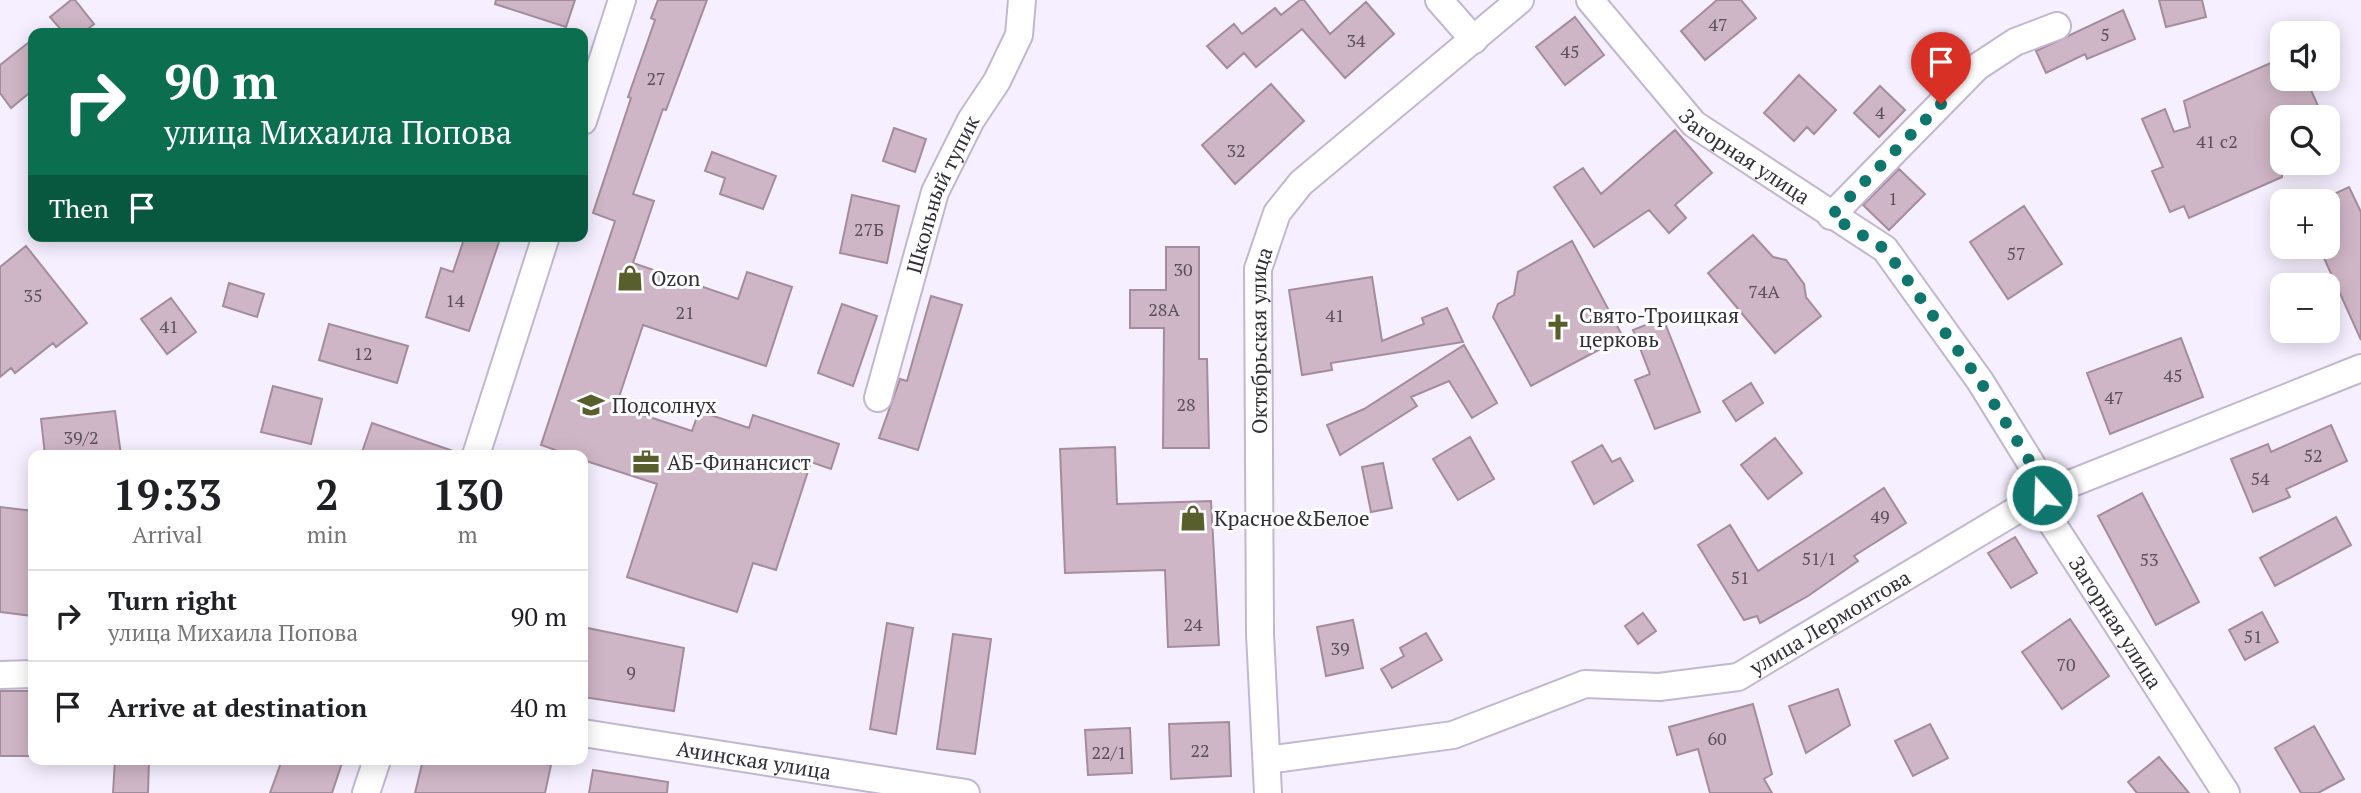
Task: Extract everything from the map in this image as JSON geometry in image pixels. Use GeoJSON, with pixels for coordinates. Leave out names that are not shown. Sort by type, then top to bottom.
{"type":"FeatureCollection","features":[{"type":"Feature","properties":{"kind":"street"},"geometry":{"type":"LineString","coordinates":[[588,105],[622,0]]}},
{"type":"Feature","properties":{"kind":"street","name":"Школьный тупик"},"geometry":{"type":"LineString","coordinates":[[878,398],[935,192],[971,120],[997,81],[1019,35],[1022,0]]}},
{"type":"Feature","properties":{"kind":"street"},"geometry":{"type":"LineString","coordinates":[[1439,0],[1474,40]]}},
{"type":"Feature","properties":{"kind":"street","name":"Октябрьская улица"},"geometry":{"type":"LineString","coordinates":[[1268,793],[1260,634],[1258,269],[1277,213],[1301,183],[1520,0]]}},
{"type":"Feature","properties":{"kind":"street","name":"Загорная улица"},"geometry":{"type":"LineString","coordinates":[[1590,0],[1694,124],[1885,249],[1980,381],[2032,465],[2052,523],[2225,793]]}},
{"type":"Feature","properties":{"kind":"street"},"geometry":{"type":"LineString","coordinates":[[1831,216],[1977,67],[2014,42],[2057,26]]}},
{"type":"Feature","properties":{"kind":"street"},"geometry":{"type":"LineString","coordinates":[[477,450],[544,242]]}},
{"type":"Feature","properties":{"kind":"street","name":"улица Лермонтова"},"geometry":{"type":"LineString","coordinates":[[1267,760],[1453,736],[1585,684],[1659,687],[1738,677],[2042,495],[2361,368]]}},
{"type":"Feature","properties":{"kind":"street"},"geometry":{"type":"LineString","coordinates":[[0,675],[28,674]]}},
{"type":"Feature","properties":{"kind":"street","name":"Ачинская улица"},"geometry":{"type":"LineString","coordinates":[[588,734],[966,793]]}},
{"type":"Feature","properties":{"kind":"street"},"geometry":{"type":"LineString","coordinates":[[366,793],[375,765]]}},
{"type":"Feature","properties":{"kind":"building"},"geometry":{"type":"Polygon","coordinates":[[[71,0],[75,0],[94,24],[89,28],[60,28],[50,17],[71,0]]]}},
{"type":"Feature","properties":{"kind":"building"},"geometry":{"type":"Polygon","coordinates":[[[496,0],[575,0],[566,27],[495,4],[496,0]]]}},
{"type":"Feature","properties":{"kind":"building"},"geometry":{"type":"Polygon","coordinates":[[[658,0],[707,0],[666,110],[663,109],[633,194],[654,201],[633,263],[738,299],[747,272],[792,287],[766,366],[643,325],[616,406],[692,431],[699,411],[749,428],[753,415],[839,444],[831,469],[811,462],[776,570],[753,563],[737,612],[627,577],[657,484],[588,462],[588,450],[555,450],[541,445],[615,221],[593,213],[631,98],[628,97],[655,20],[651,18],[658,0]]]}},
{"type":"Feature","properties":{"kind":"building"},"geometry":{"type":"Polygon","coordinates":[[[1300,0],[1304,0],[1330,34],[1366,2],[1394,34],[1345,78],[1302,29],[1256,67],[1244,53],[1227,68],[1207,46],[1234,24],[1242,34],[1275,8],[1281,15],[1300,0]]]}},
{"type":"Feature","properties":{"kind":"building"},"geometry":{"type":"Polygon","coordinates":[[[1717,0],[1741,0],[1756,18],[1705,60],[1681,31],[1717,0]]]}},
{"type":"Feature","properties":{"kind":"building"},"geometry":{"type":"Polygon","coordinates":[[[2159,0],[2202,0],[2206,17],[2166,27],[2159,0]]]}},
{"type":"Feature","properties":{"kind":"building"},"geometry":{"type":"Polygon","coordinates":[[[2123,10],[2135,39],[2087,59],[2085,54],[2046,73],[2036,51],[2123,10]]]}},
{"type":"Feature","properties":{"kind":"building"},"geometry":{"type":"Polygon","coordinates":[[[1575,17],[1604,55],[1565,85],[1536,47],[1575,17]]]}},
{"type":"Feature","properties":{"kind":"building"},"geometry":{"type":"Polygon","coordinates":[[[28,43],[28,94],[11,108],[0,93],[0,65],[28,43]]]}},
{"type":"Feature","properties":{"kind":"building"},"geometry":{"type":"Polygon","coordinates":[[[2270,63],[2270,91],[2311,91],[2318,105],[2270,105],[2270,175],[2282,177],[2189,218],[2184,206],[2170,212],[2152,171],[2163,167],[2142,119],[2165,109],[2174,132],[2190,127],[2184,101],[2270,63]]]}},
{"type":"Feature","properties":{"kind":"building"},"geometry":{"type":"Polygon","coordinates":[[[1799,75],[1836,110],[1814,134],[1807,127],[1794,141],[1764,113],[1799,75]]]}},
{"type":"Feature","properties":{"kind":"building"},"geometry":{"type":"Polygon","coordinates":[[[1271,84],[1304,121],[1235,184],[1202,145],[1271,84]]]}},
{"type":"Feature","properties":{"kind":"building"},"geometry":{"type":"Polygon","coordinates":[[[1880,86],[1905,110],[1879,137],[1854,113],[1880,86]]]}},
{"type":"Feature","properties":{"kind":"building"},"geometry":{"type":"Polygon","coordinates":[[[894,128],[926,139],[915,172],[883,161],[894,128]]]}},
{"type":"Feature","properties":{"kind":"building"},"geometry":{"type":"Polygon","coordinates":[[[1675,130],[1712,173],[1675,205],[1686,218],[1669,233],[1649,210],[1594,247],[1554,187],[1583,168],[1601,194],[1675,130]]]}},
{"type":"Feature","properties":{"kind":"building"},"geometry":{"type":"Polygon","coordinates":[[[712,152],[776,176],[763,209],[720,194],[725,178],[705,171],[712,152]]]}},
{"type":"Feature","properties":{"kind":"building"},"geometry":{"type":"Polygon","coordinates":[[[1899,169],[1925,194],[1889,230],[1863,205],[1899,169]]]}},
{"type":"Feature","properties":{"kind":"building"},"geometry":{"type":"Polygon","coordinates":[[[2349,187],[2361,212],[2361,340],[2340,294],[2340,273],[2331,273],[2324,259],[2340,259],[2340,191],[2349,187]]]}},
{"type":"Feature","properties":{"kind":"building"},"geometry":{"type":"Polygon","coordinates":[[[852,195],[899,206],[887,263],[840,253],[852,195]]]}},
{"type":"Feature","properties":{"kind":"building"},"geometry":{"type":"Polygon","coordinates":[[[2024,206],[2062,264],[2008,299],[1970,242],[2024,206]]]}},
{"type":"Feature","properties":{"kind":"building"},"geometry":{"type":"Polygon","coordinates":[[[1753,235],[1773,257],[1786,260],[1804,284],[1806,297],[1821,316],[1775,353],[1708,273],[1753,235]]]}},
{"type":"Feature","properties":{"kind":"building","name":"Свято-Троицкая церковь"},"geometry":{"type":"Polygon","coordinates":[[[1572,241],[1623,337],[1531,386],[1493,317],[1498,304],[1514,295],[1518,272],[1572,241]]]}},
{"type":"Feature","properties":{"kind":"building"},"geometry":{"type":"Polygon","coordinates":[[[463,242],[499,242],[469,331],[426,317],[441,268],[453,272],[463,242]]]}},
{"type":"Feature","properties":{"kind":"building"},"geometry":{"type":"Polygon","coordinates":[[[26,246],[87,323],[56,347],[53,343],[15,373],[11,368],[0,377],[0,267],[26,246]]]}},
{"type":"Feature","properties":{"kind":"building"},"geometry":{"type":"Polygon","coordinates":[[[1166,247],[1199,247],[1199,359],[1207,359],[1209,448],[1163,448],[1164,328],[1130,328],[1130,290],[1166,290],[1166,247]]]}},
{"type":"Feature","properties":{"kind":"building"},"geometry":{"type":"Polygon","coordinates":[[[1372,277],[1382,341],[1424,324],[1422,318],[1447,308],[1463,342],[1331,363],[1332,370],[1302,375],[1289,290],[1372,277]]]}},
{"type":"Feature","properties":{"kind":"building"},"geometry":{"type":"Polygon","coordinates":[[[229,283],[264,294],[257,317],[223,306],[229,283]]]}},
{"type":"Feature","properties":{"kind":"building"},"geometry":{"type":"Polygon","coordinates":[[[931,296],[962,305],[918,450],[879,438],[900,379],[907,381],[931,296]]]}},
{"type":"Feature","properties":{"kind":"building"},"geometry":{"type":"Polygon","coordinates":[[[171,298],[196,332],[167,354],[141,319],[171,298]]]}},
{"type":"Feature","properties":{"kind":"building"},"geometry":{"type":"Polygon","coordinates":[[[842,304],[877,316],[853,386],[818,373],[842,304]]]}},
{"type":"Feature","properties":{"kind":"building"},"geometry":{"type":"Polygon","coordinates":[[[1663,318],[1700,412],[1655,429],[1635,380],[1650,374],[1633,330],[1663,318]]]}},
{"type":"Feature","properties":{"kind":"building"},"geometry":{"type":"Polygon","coordinates":[[[329,324],[408,346],[397,383],[319,360],[329,324]]]}},
{"type":"Feature","properties":{"kind":"building"},"geometry":{"type":"Polygon","coordinates":[[[2181,338],[2203,397],[2110,434],[2087,373],[2181,338]]]}},
{"type":"Feature","properties":{"kind":"building"},"geometry":{"type":"Polygon","coordinates":[[[1464,345],[1497,403],[1472,418],[1449,381],[1411,397],[1417,406],[1340,455],[1327,425],[1364,409],[1464,345]]]}},
{"type":"Feature","properties":{"kind":"building"},"geometry":{"type":"Polygon","coordinates":[[[1751,383],[1763,403],[1736,421],[1723,401],[1751,383]]]}},
{"type":"Feature","properties":{"kind":"building"},"geometry":{"type":"Polygon","coordinates":[[[273,386],[322,399],[311,444],[261,432],[273,386]]]}},
{"type":"Feature","properties":{"kind":"building"},"geometry":{"type":"Polygon","coordinates":[[[115,411],[120,450],[44,450],[41,419],[115,411]]]}},
{"type":"Feature","properties":{"kind":"building"},"geometry":{"type":"Polygon","coordinates":[[[372,423],[450,450],[363,450],[372,423]]]}},
{"type":"Feature","properties":{"kind":"building"},"geometry":{"type":"Polygon","coordinates":[[[2331,425],[2347,461],[2286,489],[2290,497],[2253,512],[2231,459],[2268,444],[2271,452],[2331,425]]]}},
{"type":"Feature","properties":{"kind":"building"},"geometry":{"type":"Polygon","coordinates":[[[1470,437],[1494,479],[1458,500],[1433,459],[1470,437]]]}},
{"type":"Feature","properties":{"kind":"building"},"geometry":{"type":"Polygon","coordinates":[[[1775,438],[1802,473],[1768,499],[1741,465],[1775,438]]]}},
{"type":"Feature","properties":{"kind":"building"},"geometry":{"type":"Polygon","coordinates":[[[1602,445],[1612,462],[1620,458],[1633,481],[1594,504],[1572,462],[1602,445]]]}},
{"type":"Feature","properties":{"kind":"building"},"geometry":{"type":"Polygon","coordinates":[[[1115,447],[1117,504],[1211,501],[1219,645],[1168,647],[1165,570],[1065,573],[1060,449],[1115,447]]]}},
{"type":"Feature","properties":{"kind":"building"},"geometry":{"type":"Polygon","coordinates":[[[1383,463],[1392,508],[1371,512],[1362,467],[1383,463]]]}},
{"type":"Feature","properties":{"kind":"building"},"geometry":{"type":"Polygon","coordinates":[[[1884,488],[1906,523],[1854,556],[1858,561],[1808,596],[1760,623],[1757,616],[1744,620],[1698,545],[1730,525],[1758,571],[1884,488]]]}},
{"type":"Feature","properties":{"kind":"building"},"geometry":{"type":"Polygon","coordinates":[[[2142,493],[2199,602],[2156,625],[2098,516],[2142,493]]]}},
{"type":"Feature","properties":{"kind":"building"},"geometry":{"type":"Polygon","coordinates":[[[0,507],[28,510],[28,615],[0,612],[0,507]]]}},
{"type":"Feature","properties":{"kind":"building"},"geometry":{"type":"Polygon","coordinates":[[[2336,517],[2351,545],[2275,586],[2260,558],[2336,517]]]}},
{"type":"Feature","properties":{"kind":"building"},"geometry":{"type":"Polygon","coordinates":[[[2015,537],[2037,573],[2011,588],[1988,553],[2015,537]]]}},
{"type":"Feature","properties":{"kind":"building"},"geometry":{"type":"Polygon","coordinates":[[[2262,612],[2278,642],[2245,660],[2229,630],[2262,612]]]}},
{"type":"Feature","properties":{"kind":"building"},"geometry":{"type":"Polygon","coordinates":[[[1643,613],[1656,631],[1638,644],[1625,626],[1643,613]]]}},
{"type":"Feature","properties":{"kind":"building"},"geometry":{"type":"Polygon","coordinates":[[[2070,619],[2109,676],[2062,709],[2022,652],[2070,619]]]}},
{"type":"Feature","properties":{"kind":"building"},"geometry":{"type":"Polygon","coordinates":[[[1353,620],[1363,668],[1326,676],[1317,627],[1353,620]]]}},
{"type":"Feature","properties":{"kind":"building"},"geometry":{"type":"Polygon","coordinates":[[[887,623],[913,628],[896,734],[870,729],[887,623]]]}},
{"type":"Feature","properties":{"kind":"building"},"geometry":{"type":"Polygon","coordinates":[[[588,628],[684,648],[674,711],[588,698],[588,628]]]}},
{"type":"Feature","properties":{"kind":"building"},"geometry":{"type":"Polygon","coordinates":[[[1426,633],[1442,660],[1392,688],[1381,669],[1404,656],[1400,648],[1426,633]]]}},
{"type":"Feature","properties":{"kind":"building"},"geometry":{"type":"Polygon","coordinates":[[[953,634],[991,639],[975,754],[937,749],[953,634]]]}},
{"type":"Feature","properties":{"kind":"building"},"geometry":{"type":"Polygon","coordinates":[[[1838,689],[1850,725],[1806,753],[1789,706],[1838,689]]]}},
{"type":"Feature","properties":{"kind":"building"},"geometry":{"type":"Polygon","coordinates":[[[0,691],[28,691],[28,756],[0,756],[0,691]]]}},
{"type":"Feature","properties":{"kind":"building"},"geometry":{"type":"Polygon","coordinates":[[[1753,704],[1772,774],[1764,779],[1772,793],[1710,793],[1698,749],[1677,755],[1669,727],[1753,704]]]}},
{"type":"Feature","properties":{"kind":"building"},"geometry":{"type":"Polygon","coordinates":[[[1229,722],[1231,776],[1171,779],[1169,724],[1229,722]]]}},
{"type":"Feature","properties":{"kind":"building"},"geometry":{"type":"Polygon","coordinates":[[[1930,724],[1948,758],[1913,776],[1895,741],[1930,724]]]}},
{"type":"Feature","properties":{"kind":"building"},"geometry":{"type":"Polygon","coordinates":[[[2314,726],[2344,779],[2318,793],[2301,793],[2275,748],[2314,726]]]}},
{"type":"Feature","properties":{"kind":"building"},"geometry":{"type":"Polygon","coordinates":[[[1130,728],[1132,773],[1088,775],[1085,730],[1130,728]]]}},
{"type":"Feature","properties":{"kind":"building"},"geometry":{"type":"Polygon","coordinates":[[[2159,757],[2189,793],[2137,793],[2128,782],[2159,757]]]}},
{"type":"Feature","properties":{"kind":"building"},"geometry":{"type":"Polygon","coordinates":[[[115,765],[149,765],[148,793],[113,793],[115,765]]]}},
{"type":"Feature","properties":{"kind":"building"},"geometry":{"type":"Polygon","coordinates":[[[280,765],[341,765],[332,793],[270,793],[280,765]]]}},
{"type":"Feature","properties":{"kind":"building"},"geometry":{"type":"Polygon","coordinates":[[[422,765],[551,765],[545,793],[415,793],[422,765]]]}},
{"type":"Feature","properties":{"kind":"building"},"geometry":{"type":"Polygon","coordinates":[[[593,770],[668,782],[667,793],[589,793],[593,770]]]}},
{"type":"Feature","properties":{"kind":"place","name":"Ozon"},"geometry":{"type":"Point","coordinates":[630,278]}},
{"type":"Feature","properties":{"kind":"place","name":"Свято-Троицкая церковь"},"geometry":{"type":"Point","coordinates":[1558,327]}},
{"type":"Feature","properties":{"kind":"place","name":"Подсолнух"},"geometry":{"type":"Point","coordinates":[591,405]}},
{"type":"Feature","properties":{"kind":"place","name":"АБ-Финансист"},"geometry":{"type":"Point","coordinates":[646,462]}},
{"type":"Feature","properties":{"kind":"place","name":"Красное&Белое"},"geometry":{"type":"Point","coordinates":[1193,518]}},
{"type":"Feature","properties":{"kind":"route"},"geometry":{"type":"LineString","coordinates":[[1941,104],[1831,216],[1885,249],[1980,381],[2032,465],[2042,495]]}}]}
